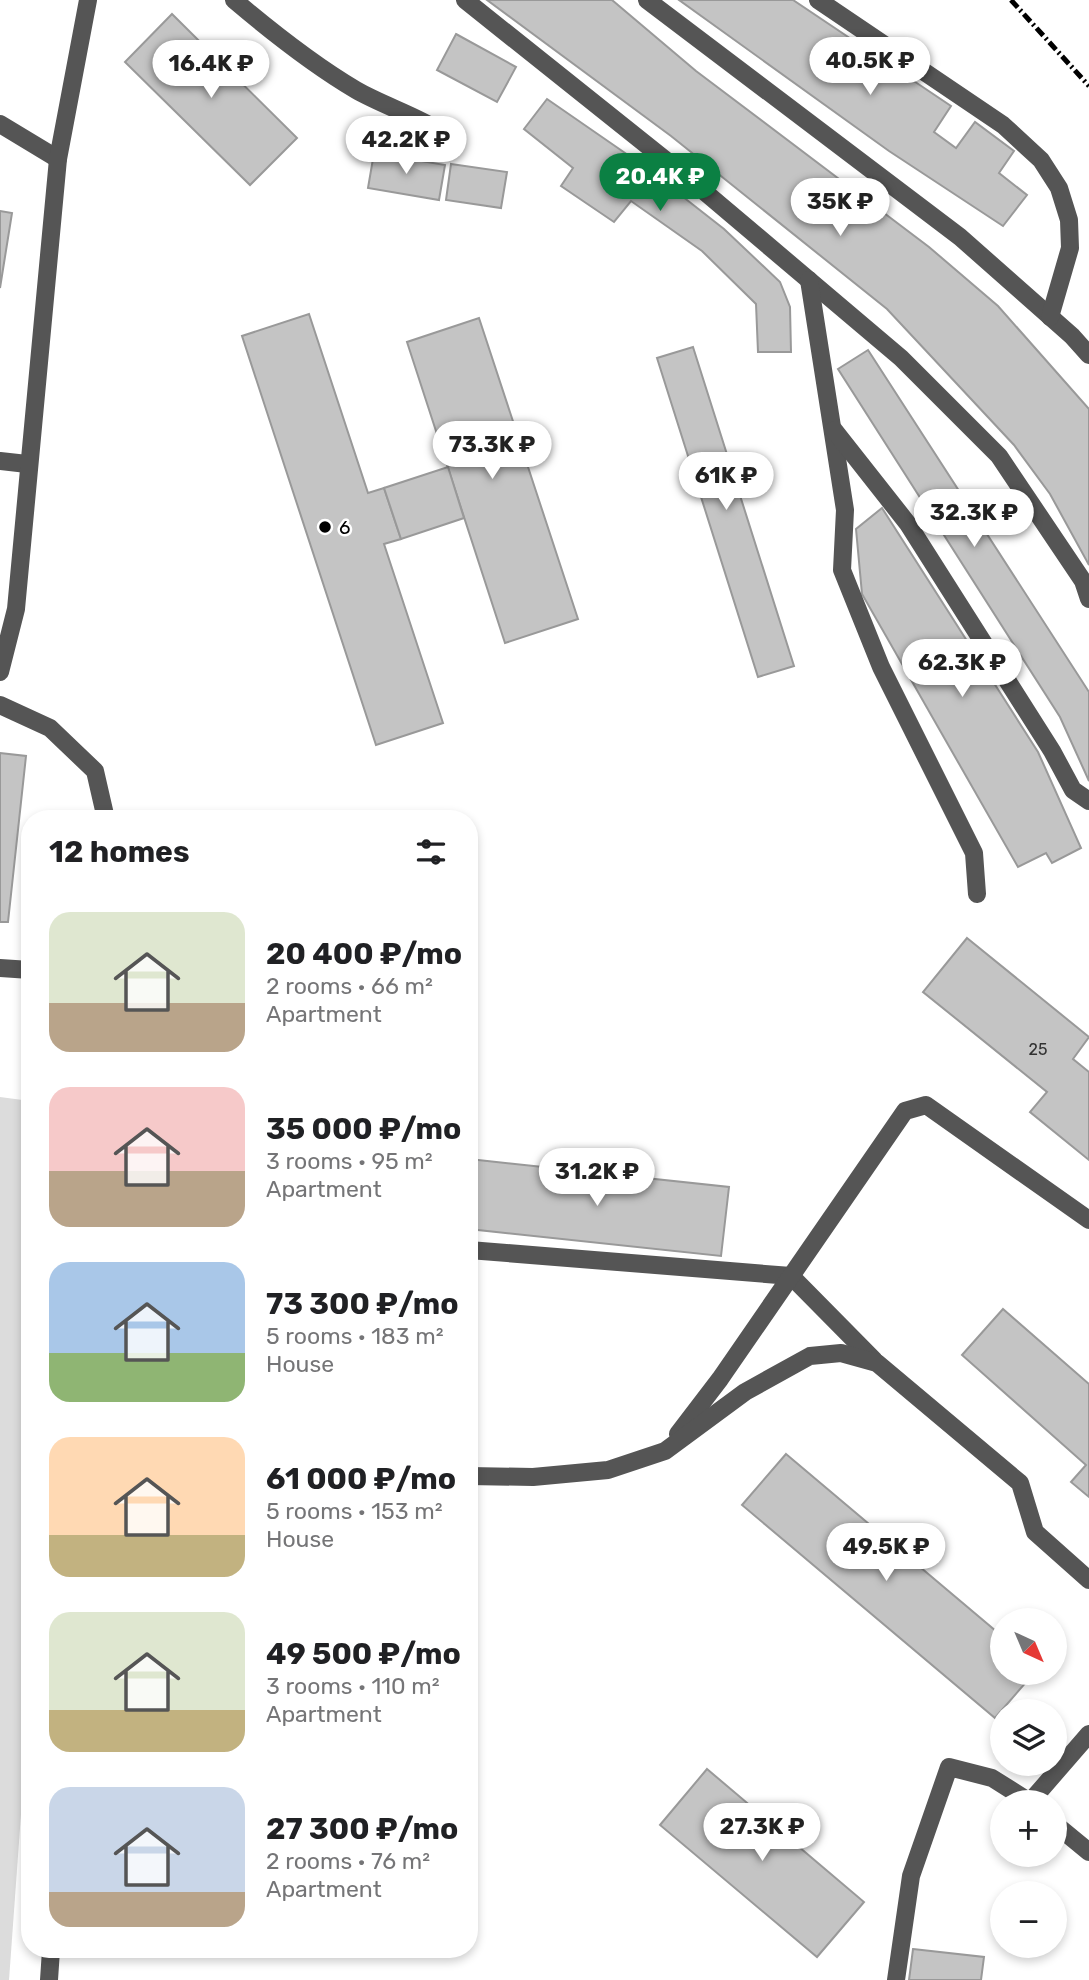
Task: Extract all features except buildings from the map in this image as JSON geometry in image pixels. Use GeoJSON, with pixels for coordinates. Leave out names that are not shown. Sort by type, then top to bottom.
{"type":"FeatureCollection","features":[{"type":"Feature","properties":{"kind":"street"},"geometry":{"type":"LineString","coordinates":[[0,671],[16,609],[27,464],[58,159],[88,17],[88,0]]}},
{"type":"Feature","properties":{"kind":"street"},"geometry":{"type":"LineString","coordinates":[[234,0],[294,51],[358,91],[418,117],[443,133]]}},
{"type":"Feature","properties":{"kind":"street"},"geometry":{"type":"LineString","coordinates":[[465,0],[693,182],[901,358],[999,456],[1083,581],[1089,598]]}},
{"type":"Feature","properties":{"kind":"street"},"geometry":{"type":"LineString","coordinates":[[647,0],[960,237],[1089,355]]}},
{"type":"Feature","properties":{"kind":"street"},"geometry":{"type":"LineString","coordinates":[[818,0],[1003,125],[1041,160],[1059,188],[1069,220],[1070,248],[1050,317]]}},
{"type":"Feature","properties":{"kind":"street"},"geometry":{"type":"LineString","coordinates":[[0,124],[58,159]]}},
{"type":"Feature","properties":{"kind":"street"},"geometry":{"type":"LineString","coordinates":[[809,280],[845,510],[842,570],[881,667],[974,853],[977,894]]}},
{"type":"Feature","properties":{"kind":"street"},"geometry":{"type":"LineString","coordinates":[[832,427],[908,524],[1052,751],[1073,790],[1089,801]]}},
{"type":"Feature","properties":{"kind":"street"},"geometry":{"type":"LineString","coordinates":[[0,461],[27,464]]}},
{"type":"Feature","properties":{"kind":"street"},"geometry":{"type":"LineString","coordinates":[[0,705],[50,728],[95,771],[104,810]]}},
{"type":"Feature","properties":{"kind":"street"},"geometry":{"type":"LineString","coordinates":[[0,968],[21,969]]}},
{"type":"Feature","properties":{"kind":"street"},"geometry":{"type":"LineString","coordinates":[[665,1451],[720,1380],[905,1111],[926,1104],[1089,1220]]}},
{"type":"Feature","properties":{"kind":"street"},"geometry":{"type":"LineString","coordinates":[[478,1251],[791,1276],[877,1363],[1020,1483],[1035,1532],[1089,1580]]}},
{"type":"Feature","properties":{"kind":"street"},"geometry":{"type":"LineString","coordinates":[[478,1476],[533,1477],[607,1470],[665,1451],[745,1392],[810,1356],[841,1353],[877,1363]]}},
{"type":"Feature","properties":{"kind":"street"},"geometry":{"type":"LineString","coordinates":[[1040,1790],[1089,1734]]}},
{"type":"Feature","properties":{"kind":"street"},"geometry":{"type":"LineString","coordinates":[[896,1980],[911,1876],[949,1767],[992,1778],[1011,1790]]}},
{"type":"Feature","properties":{"kind":"street"},"geometry":{"type":"LineString","coordinates":[[1067,1834],[1089,1852]]}},
{"type":"Feature","properties":{"kind":"street"},"geometry":{"type":"LineString","coordinates":[[49,1980],[50,1958]]}},
{"type":"Feature","properties":{"kind":"shaded area"},"geometry":{"type":"Polygon","coordinates":[[[0,1097],[21,1100],[21,1814],[9,1980],[0,1980],[0,1097]]]}},
{"type":"Feature","properties":{"kind":"railway"},"geometry":{"type":"LineString","coordinates":[[1011,0],[1089,86]]}},
{"type":"Feature","properties":{"kind":"place","name":"6"},"geometry":{"type":"Point","coordinates":[325,527]}}]}
